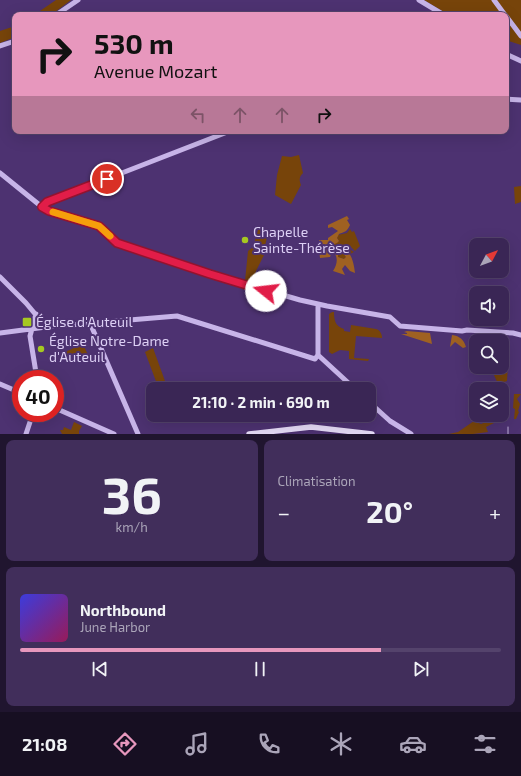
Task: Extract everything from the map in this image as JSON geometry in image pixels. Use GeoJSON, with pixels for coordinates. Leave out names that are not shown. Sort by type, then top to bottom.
{"type":"FeatureCollection","features":[{"type":"Feature","properties":{"kind":"main road"},"geometry":{"type":"LineString","coordinates":[[249,434],[311,427],[372,434]]}},
{"type":"Feature","properties":{"kind":"street"},"geometry":{"type":"LineString","coordinates":[[60,12],[78,0]]}},
{"type":"Feature","properties":{"kind":"street"},"geometry":{"type":"LineString","coordinates":[[419,0],[439,12]]}},
{"type":"Feature","properties":{"kind":"street"},"geometry":{"type":"LineString","coordinates":[[495,1],[503,12]]}},
{"type":"Feature","properties":{"kind":"street"},"geometry":{"type":"LineString","coordinates":[[509,20],[521,36]]}},
{"type":"Feature","properties":{"kind":"street"},"geometry":{"type":"LineString","coordinates":[[0,46],[12,42]]}},
{"type":"Feature","properties":{"kind":"street"},"geometry":{"type":"LineString","coordinates":[[509,55],[521,61]]}},
{"type":"Feature","properties":{"kind":"street"},"geometry":{"type":"LineString","coordinates":[[509,99],[521,100]]}},
{"type":"Feature","properties":{"kind":"street"},"geometry":{"type":"LineString","coordinates":[[42,207],[47,202],[60,196],[222,134]]}},
{"type":"Feature","properties":{"kind":"street"},"geometry":{"type":"LineString","coordinates":[[0,173],[42,207],[49,211],[99,226],[117,243],[253,287],[318,304],[390,317],[403,327],[513,333],[521,335]]}},
{"type":"Feature","properties":{"kind":"street"},"geometry":{"type":"LineString","coordinates":[[0,277],[36,314],[46,327]]}},
{"type":"Feature","properties":{"kind":"street"},"geometry":{"type":"LineString","coordinates":[[0,333],[46,327],[177,316],[315,359],[318,355],[318,304]]}},
{"type":"Feature","properties":{"kind":"street"},"geometry":{"type":"LineString","coordinates":[[35,370],[30,336],[36,314]]}},
{"type":"Feature","properties":{"kind":"street"},"geometry":{"type":"LineString","coordinates":[[90,323],[138,434]]}},
{"type":"Feature","properties":{"kind":"street"},"geometry":{"type":"LineString","coordinates":[[318,355],[347,382]]}},
{"type":"Feature","properties":{"kind":"street"},"geometry":{"type":"LineString","coordinates":[[0,384],[12,389]]}},
{"type":"Feature","properties":{"kind":"street"},"geometry":{"type":"LineString","coordinates":[[376,408],[390,421],[411,434]]}},
{"type":"Feature","properties":{"kind":"street"},"geometry":{"type":"LineString","coordinates":[[64,412],[114,434]]}},
{"type":"Feature","properties":{"kind":"street"},"geometry":{"type":"LineString","coordinates":[[26,434],[30,422]]}},
{"type":"Feature","properties":{"kind":"street"},"geometry":{"type":"LineString","coordinates":[[399,426],[399,434]]}},
{"type":"Feature","properties":{"kind":"shaded area"},"geometry":{"type":"Polygon","coordinates":[[[56,0],[71,0],[55,12],[38,12],[56,0]]]}},
{"type":"Feature","properties":{"kind":"shaded area"},"geometry":{"type":"Polygon","coordinates":[[[424,0],[521,0],[521,45],[509,41],[509,12],[444,12],[424,0]]]}},
{"type":"Feature","properties":{"kind":"shaded area"},"geometry":{"type":"Polygon","coordinates":[[[12,27],[12,38],[0,43],[0,31],[12,27]]]}},
{"type":"Feature","properties":{"kind":"shaded area"},"geometry":{"type":"Polygon","coordinates":[[[299,155],[303,173],[300,179],[301,185],[291,204],[275,195],[277,175],[282,156],[291,157],[299,155]]]}},
{"type":"Feature","properties":{"kind":"shaded area"},"geometry":{"type":"Polygon","coordinates":[[[521,186],[521,202],[515,204],[514,187],[521,186]]]}},
{"type":"Feature","properties":{"kind":"shaded area"},"geometry":{"type":"Polygon","coordinates":[[[347,216],[349,219],[347,220],[350,225],[347,230],[339,234],[337,238],[339,241],[332,245],[330,257],[320,258],[319,250],[321,249],[319,248],[319,240],[328,240],[328,238],[338,231],[332,227],[328,228],[328,225],[347,216]]]}},
{"type":"Feature","properties":{"kind":"shaded area"},"geometry":{"type":"Polygon","coordinates":[[[263,228],[269,229],[264,255],[252,282],[250,283],[245,281],[248,251],[253,247],[258,230],[263,228]]]}},
{"type":"Feature","properties":{"kind":"shaded area"},"geometry":{"type":"Polygon","coordinates":[[[350,229],[352,232],[354,231],[360,246],[355,251],[348,246],[349,249],[354,252],[350,254],[345,250],[346,257],[344,259],[338,257],[337,253],[335,255],[332,253],[332,246],[339,241],[337,238],[338,235],[347,233],[350,229]]]}},
{"type":"Feature","properties":{"kind":"shaded area"},"geometry":{"type":"Polygon","coordinates":[[[344,250],[351,256],[355,273],[350,271],[345,265],[342,269],[345,275],[333,271],[337,262],[335,254],[338,254],[338,257],[344,259],[346,257],[342,252],[344,250]]]}},
{"type":"Feature","properties":{"kind":"shaded area"},"geometry":{"type":"Polygon","coordinates":[[[334,312],[337,324],[344,329],[344,331],[350,332],[351,325],[379,330],[382,338],[356,336],[354,358],[369,359],[368,361],[349,359],[349,351],[340,350],[332,354],[329,352],[329,314],[334,312]]]}},
{"type":"Feature","properties":{"kind":"shaded area"},"geometry":{"type":"Polygon","coordinates":[[[404,332],[430,333],[432,344],[401,334],[407,334],[404,332]]]}},
{"type":"Feature","properties":{"kind":"shaded area"},"geometry":{"type":"Polygon","coordinates":[[[452,335],[461,339],[466,347],[463,348],[455,342],[450,347],[452,335]]]}},
{"type":"Feature","properties":{"kind":"shaded area"},"geometry":{"type":"Polygon","coordinates":[[[83,344],[88,355],[72,362],[65,352],[83,344]]]}},
{"type":"Feature","properties":{"kind":"shaded area"},"geometry":{"type":"Polygon","coordinates":[[[153,348],[165,381],[156,382],[145,352],[153,348]]]}},
{"type":"Feature","properties":{"kind":"shaded area"},"geometry":{"type":"Polygon","coordinates":[[[507,374],[507,381],[497,382],[494,375],[507,374]]]}},
{"type":"Feature","properties":{"kind":"shaded area"},"geometry":{"type":"Polygon","coordinates":[[[514,394],[521,394],[517,399],[520,404],[516,419],[514,419],[515,409],[513,408],[514,394]]]}},
{"type":"Feature","properties":{"kind":"shaded area"},"geometry":{"type":"Polygon","coordinates":[[[74,422],[82,426],[79,434],[62,434],[60,430],[63,430],[64,427],[71,430],[74,422]]]}},
{"type":"Feature","properties":{"kind":"shaded area"},"geometry":{"type":"Polygon","coordinates":[[[473,422],[481,424],[486,422],[494,423],[486,427],[488,432],[473,434],[449,434],[458,432],[473,422]]]}},
{"type":"Feature","properties":{"kind":"railway"},"geometry":{"type":"LineString","coordinates":[[508,427],[508,434]]}},
{"type":"Feature","properties":{"kind":"slow traffic"},"geometry":{"type":"LineString","coordinates":[[53,212],[99,226],[110,236]]}},
{"type":"Feature","properties":{"kind":"place","name":"Chapelle Sainte-Thérèse"},"geometry":{"type":"Point","coordinates":[245,240]}},
{"type":"Feature","properties":{"kind":"place","name":"Église d'Auteuil"},"geometry":{"type":"Point","coordinates":[27,322]}},
{"type":"Feature","properties":{"kind":"place","name":"Église Notre-Dame d'Auteuil"},"geometry":{"type":"Point","coordinates":[41,349]}},
{"type":"Feature","properties":{"kind":"route"},"geometry":{"type":"LineString","coordinates":[[107,179],[47,202],[42,207],[49,211],[99,226],[117,243],[266,291]]}}]}
